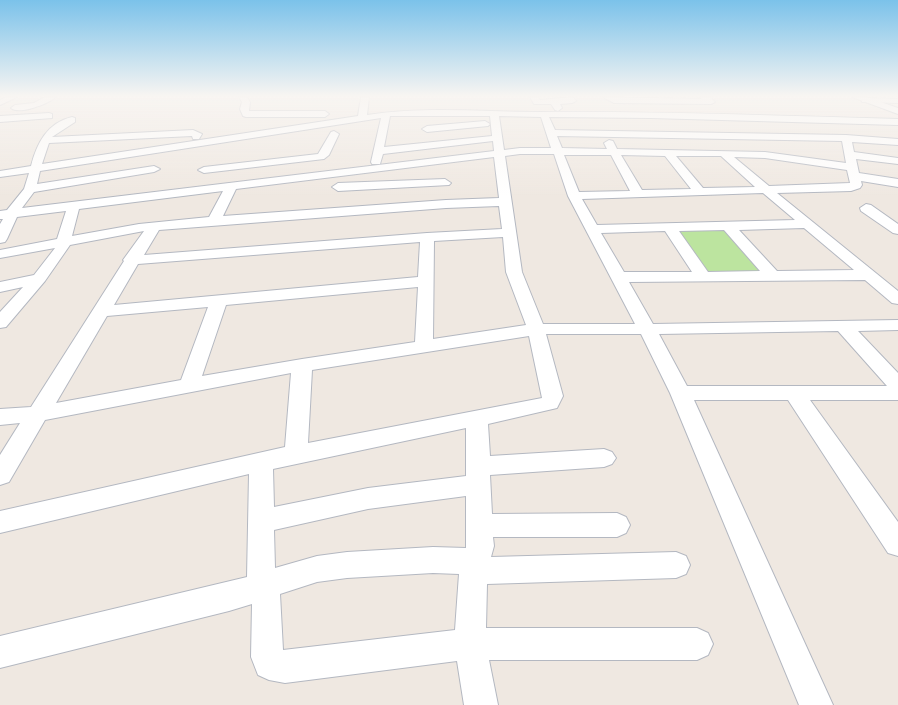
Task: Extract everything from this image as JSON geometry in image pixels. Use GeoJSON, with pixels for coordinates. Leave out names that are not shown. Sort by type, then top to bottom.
{"type":"FeatureCollection","features":[{"type":"Feature","properties":{"kind":"street"},"geometry":{"type":"LineString","coordinates":[[0,239],[6,214],[30,189],[45,140],[51,132],[55,130]]}},
{"type":"Feature","properties":{"kind":"street"},"geometry":{"type":"LineString","coordinates":[[190,192],[232,130]]}},
{"type":"Feature","properties":{"kind":"street"},"geometry":{"type":"LineString","coordinates":[[0,163],[37,164],[122,156],[284,130]]}},
{"type":"Feature","properties":{"kind":"street"},"geometry":{"type":"LineString","coordinates":[[374,169],[383,130]]}},
{"type":"Feature","properties":{"kind":"street"},"geometry":{"type":"LineString","coordinates":[[426,146],[427,130]]}},
{"type":"Feature","properties":{"kind":"street"},"geometry":{"type":"LineString","coordinates":[[379,151],[426,146],[466,130]]}},
{"type":"Feature","properties":{"kind":"street"},"geometry":{"type":"LineString","coordinates":[[0,522],[261,461],[544,406],[552,400],[553,396],[536,329],[514,272],[498,154],[497,130]]}},
{"type":"Feature","properties":{"kind":"street"},"geometry":{"type":"LineString","coordinates":[[549,130],[574,196],[648,330],[680,393],[816,705]]}},
{"type":"Feature","properties":{"kind":"street"},"geometry":{"type":"LineString","coordinates":[[263,163],[273,132]]}},
{"type":"Feature","properties":{"kind":"street"},"geometry":{"type":"LineString","coordinates":[[45,140],[195,133],[197,135],[193,144]]}},
{"type":"Feature","properties":{"kind":"street"},"geometry":{"type":"LineString","coordinates":[[550,133],[846,138],[898,142]]}},
{"type":"Feature","properties":{"kind":"street"},"geometry":{"type":"LineString","coordinates":[[603,133],[638,194]]}},
{"type":"Feature","properties":{"kind":"street"},"geometry":{"type":"LineString","coordinates":[[204,170],[322,156],[334,134]]}},
{"type":"Feature","properties":{"kind":"street"},"geometry":{"type":"LineString","coordinates":[[122,156],[141,135]]}},
{"type":"Feature","properties":{"kind":"street"},"geometry":{"type":"LineString","coordinates":[[787,157],[789,137]]}},
{"type":"Feature","properties":{"kind":"street"},"geometry":{"type":"LineString","coordinates":[[574,196],[851,187],[856,185],[846,138]]}},
{"type":"Feature","properties":{"kind":"street"},"geometry":{"type":"LineString","coordinates":[[131,198],[171,148]]}},
{"type":"Feature","properties":{"kind":"street"},"geometry":{"type":"LineString","coordinates":[[6,214],[527,151],[668,152],[787,157],[898,183]]}},
{"type":"Feature","properties":{"kind":"street"},"geometry":{"type":"LineString","coordinates":[[668,152],[700,192]]}},
{"type":"Feature","properties":{"kind":"street"},"geometry":{"type":"LineString","coordinates":[[724,154],[867,275],[898,299]]}},
{"type":"Feature","properties":{"kind":"street"},"geometry":{"type":"LineString","coordinates":[[850,155],[898,161]]}},
{"type":"Feature","properties":{"kind":"street"},"geometry":{"type":"LineString","coordinates":[[446,204],[445,183],[451,176],[449,160]]}},
{"type":"Feature","properties":{"kind":"street"},"geometry":{"type":"LineString","coordinates":[[0,174],[37,164]]}},
{"type":"Feature","properties":{"kind":"street"},"geometry":{"type":"LineString","coordinates":[[30,189],[154,169]]}},
{"type":"Feature","properties":{"kind":"street"},"geometry":{"type":"LineString","coordinates":[[334,212],[339,173]]}},
{"type":"Feature","properties":{"kind":"street"},"geometry":{"type":"LineString","coordinates":[[338,187],[445,183]]}},
{"type":"Feature","properties":{"kind":"street"},"geometry":{"type":"LineString","coordinates":[[214,220],[232,186]]}},
{"type":"Feature","properties":{"kind":"street"},"geometry":{"type":"LineString","coordinates":[[0,254],[154,226],[214,220],[446,204],[504,202]]}},
{"type":"Feature","properties":{"kind":"street"},"geometry":{"type":"LineString","coordinates":[[0,323],[60,252],[63,247],[63,242],[74,206]]}},
{"type":"Feature","properties":{"kind":"street"},"geometry":{"type":"LineString","coordinates":[[866,208],[898,230]]}},
{"type":"Feature","properties":{"kind":"street"},"geometry":{"type":"LineString","coordinates":[[592,229],[806,224]]}},
{"type":"Feature","properties":{"kind":"street"},"geometry":{"type":"LineString","coordinates":[[0,475],[131,260],[154,226]]}},
{"type":"Feature","properties":{"kind":"street"},"geometry":{"type":"LineString","coordinates":[[728,226],[772,275]]}},
{"type":"Feature","properties":{"kind":"street"},"geometry":{"type":"LineString","coordinates":[[669,227],[703,276]]}},
{"type":"Feature","properties":{"kind":"street"},"geometry":{"type":"LineString","coordinates":[[131,260],[427,237],[509,233]]}},
{"type":"Feature","properties":{"kind":"street"},"geometry":{"type":"LineString","coordinates":[[424,345],[427,237]]}},
{"type":"Feature","properties":{"kind":"street"},"geometry":{"type":"LineString","coordinates":[[618,277],[867,275]]}},
{"type":"Feature","properties":{"kind":"street"},"geometry":{"type":"LineString","coordinates":[[0,287],[39,278]]}},
{"type":"Feature","properties":{"kind":"street"},"geometry":{"type":"LineString","coordinates":[[99,312],[426,281]]}},
{"type":"Feature","properties":{"kind":"street"},"geometry":{"type":"LineString","coordinates":[[189,386],[219,300]]}},
{"type":"Feature","properties":{"kind":"street"},"geometry":{"type":"LineString","coordinates":[[0,417],[36,414],[302,365],[424,345],[536,329],[648,330],[898,325]]}},
{"type":"Feature","properties":{"kind":"street"},"geometry":{"type":"LineString","coordinates":[[843,326],[898,386]]}},
{"type":"Feature","properties":{"kind":"street"},"geometry":{"type":"LineString","coordinates":[[296,454],[302,365]]}},
{"type":"Feature","properties":{"kind":"street"},"geometry":{"type":"LineString","coordinates":[[680,393],[898,393]]}},
{"type":"Feature","properties":{"kind":"street"},"geometry":{"type":"LineString","coordinates":[[794,393],[898,544]]}},
{"type":"Feature","properties":{"kind":"street"},"geometry":{"type":"LineString","coordinates":[[477,419],[479,554],[474,566],[470,644],[482,705]]}},
{"type":"Feature","properties":{"kind":"street"},"geometry":{"type":"LineString","coordinates":[[260,522],[322,507],[436,488],[478,476],[604,458]]}},
{"type":"Feature","properties":{"kind":"street"},"geometry":{"type":"LineString","coordinates":[[261,461],[261,574],[267,600],[267,657],[269,664],[285,667],[470,644],[697,644]]}},
{"type":"Feature","properties":{"kind":"street"},"geometry":{"type":"LineString","coordinates":[[479,526],[617,525]]}},
{"type":"Feature","properties":{"kind":"street"},"geometry":{"type":"LineString","coordinates":[[0,652],[264,587],[317,569],[348,565],[433,560],[474,566],[676,565]]}},
{"type":"Feature","properties":{"kind":"green space"},"geometry":{"type":"Polygon","coordinates":[[[724,229],[763,271],[706,273],[676,230],[724,229]]]}}]}
